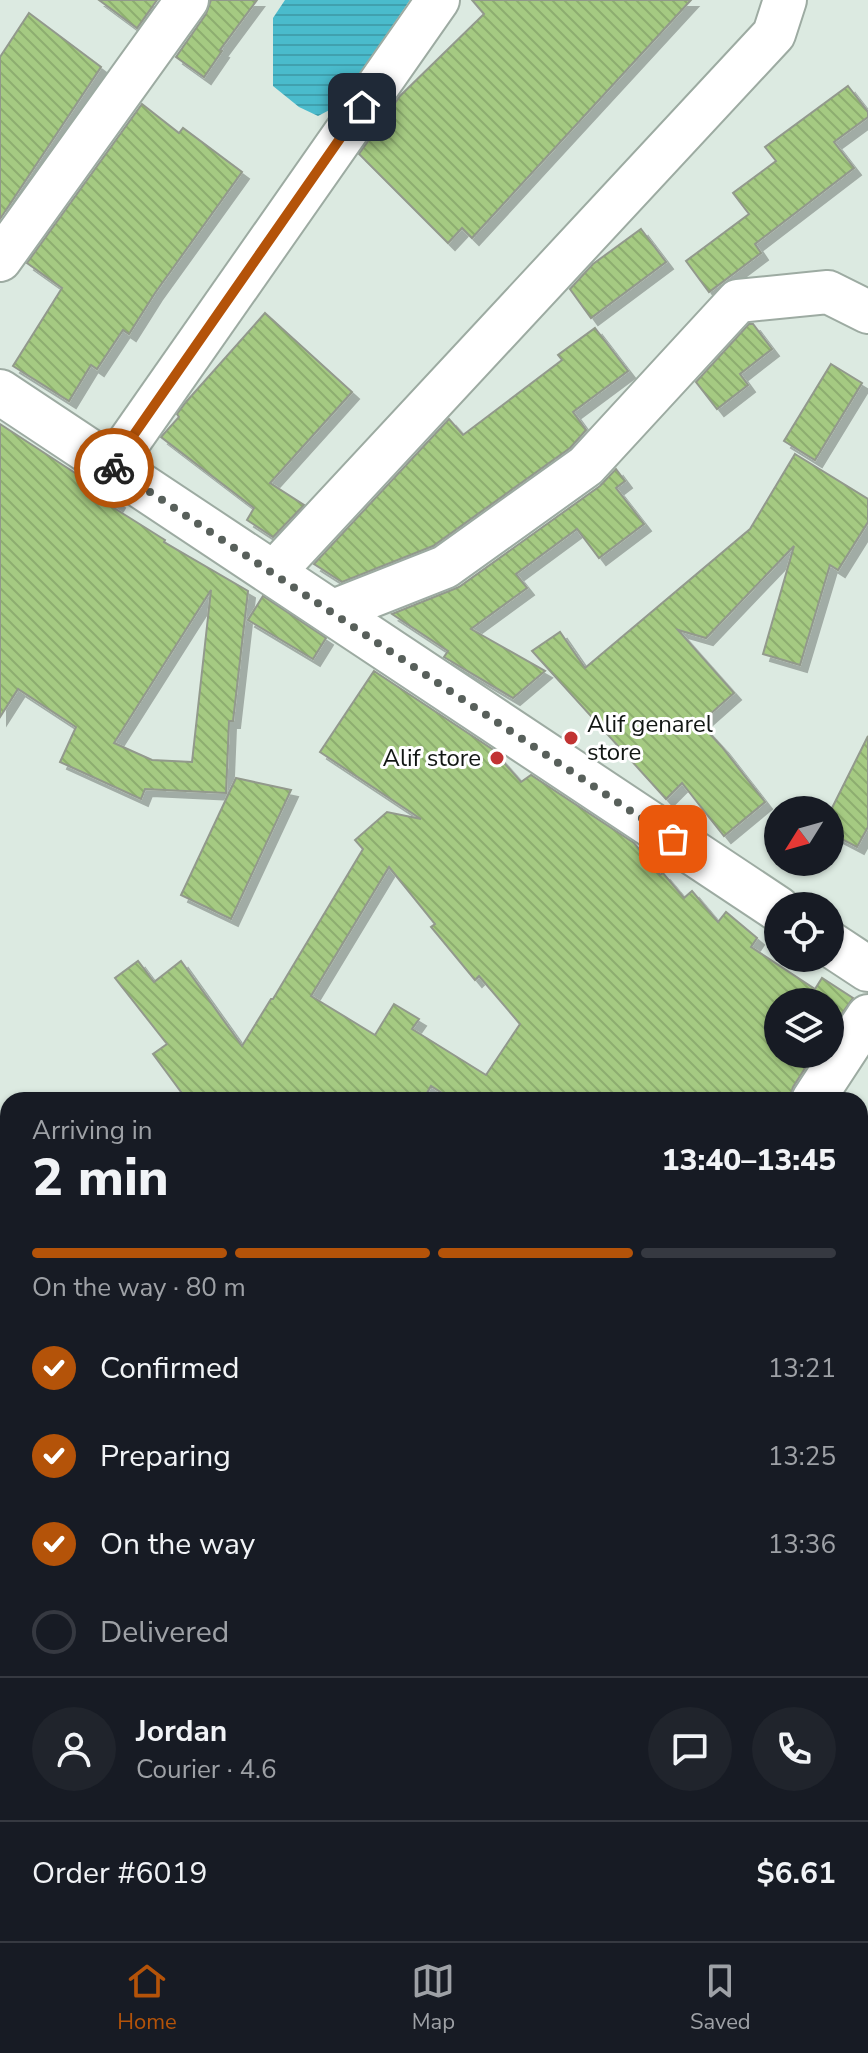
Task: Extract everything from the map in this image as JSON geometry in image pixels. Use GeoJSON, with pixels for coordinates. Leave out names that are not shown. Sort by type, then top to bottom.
{"type":"FeatureCollection","features":[{"type":"Feature","properties":{"kind":"street"},"geometry":{"type":"LineString","coordinates":[[0,260],[187,0]]}},
{"type":"Feature","properties":{"kind":"street"},"geometry":{"type":"LineString","coordinates":[[112,466],[438,0]]}},
{"type":"Feature","properties":{"kind":"street"},"geometry":{"type":"LineString","coordinates":[[273,573],[774,34],[785,0]]}},
{"type":"Feature","properties":{"kind":"street"},"geometry":{"type":"LineString","coordinates":[[331,612],[445,567],[586,466],[738,301],[828,292],[868,312]]}},
{"type":"Feature","properties":{"kind":"street"},"geometry":{"type":"LineString","coordinates":[[0,392],[764,900]]}},
{"type":"Feature","properties":{"kind":"street"},"geometry":{"type":"LineString","coordinates":[[844,953],[868,969]]}},
{"type":"Feature","properties":{"kind":"street"},"geometry":{"type":"LineString","coordinates":[[818,1092],[868,1016]]}},
{"type":"Feature","properties":{"kind":"water"},"geometry":{"type":"Polygon","coordinates":[[[285,0],[410,0],[339,105],[318,116],[299,107],[273,86],[273,18],[285,0]]]}},
{"type":"Feature","properties":{"kind":"building"},"geometry":{"type":"Polygon","coordinates":[[[99,0],[157,0],[137,28],[99,0]]]}},
{"type":"Feature","properties":{"kind":"building"},"geometry":{"type":"Polygon","coordinates":[[[211,0],[257,0],[204,77],[176,57],[206,14],[211,0]]]}},
{"type":"Feature","properties":{"kind":"building"},"geometry":{"type":"Polygon","coordinates":[[[472,0],[691,0],[472,238],[462,228],[448,243],[359,154],[400,96],[484,14],[472,0]]]}},
{"type":"Feature","properties":{"kind":"building"},"geometry":{"type":"Polygon","coordinates":[[[29,13],[101,67],[0,219],[0,57],[29,13]]]}},
{"type":"Feature","properties":{"kind":"building"},"geometry":{"type":"Polygon","coordinates":[[[848,86],[868,112],[868,117],[834,142],[854,168],[755,244],[761,253],[709,292],[686,261],[749,214],[733,193],[776,161],[765,147],[848,86]]]}},
{"type":"Feature","properties":{"kind":"building"},"geometry":{"type":"Polygon","coordinates":[[[142,104],[179,133],[183,128],[242,172],[129,334],[123,330],[97,369],[91,365],[69,401],[13,366],[62,288],[27,263],[142,104]]]}},
{"type":"Feature","properties":{"kind":"building"},"geometry":{"type":"Polygon","coordinates":[[[641,229],[666,262],[591,318],[570,289],[593,264],[641,229]]]}},
{"type":"Feature","properties":{"kind":"building"},"geometry":{"type":"Polygon","coordinates":[[[265,313],[352,392],[270,483],[304,505],[273,537],[247,520],[254,508],[161,437],[179,417],[177,414],[186,402],[265,313]]]}},
{"type":"Feature","properties":{"kind":"building"},"geometry":{"type":"Polygon","coordinates":[[[749,324],[753,324],[772,349],[740,374],[748,385],[717,409],[696,382],[749,324]]]}},
{"type":"Feature","properties":{"kind":"building"},"geometry":{"type":"Polygon","coordinates":[[[595,328],[628,371],[573,412],[586,430],[570,448],[433,546],[342,582],[314,564],[449,419],[463,435],[562,360],[558,355],[595,328]]]}},
{"type":"Feature","properties":{"kind":"building"},"geometry":{"type":"Polygon","coordinates":[[[831,364],[862,383],[815,460],[784,441],[831,364]]]}},
{"type":"Feature","properties":{"kind":"building"},"geometry":{"type":"Polygon","coordinates":[[[0,424],[118,501],[114,508],[164,542],[248,591],[233,721],[229,721],[226,793],[145,789],[141,799],[60,762],[76,727],[18,689],[0,717],[0,424]],[[211,590],[114,743],[152,760],[192,762],[211,590]]]}},
{"type":"Feature","properties":{"kind":"building"},"geometry":{"type":"Polygon","coordinates":[[[795,454],[868,499],[868,522],[838,570],[830,565],[800,665],[763,654],[794,546],[706,638],[678,630],[734,693],[700,723],[764,801],[724,836],[682,783],[666,799],[532,651],[560,632],[585,668],[750,529],[795,454]]]}},
{"type":"Feature","properties":{"kind":"building"},"geometry":{"type":"Polygon","coordinates":[[[616,469],[625,481],[616,488],[644,524],[599,558],[577,529],[516,574],[527,588],[471,629],[545,671],[513,698],[444,657],[448,651],[392,614],[459,587],[600,486],[616,469]]]}},
{"type":"Feature","properties":{"kind":"building"},"geometry":{"type":"Polygon","coordinates":[[[263,596],[326,638],[313,659],[248,620],[263,596]]]}},
{"type":"Feature","properties":{"kind":"building"},"geometry":{"type":"Polygon","coordinates":[[[374,671],[492,749],[521,782],[531,775],[634,843],[684,898],[692,891],[718,922],[726,912],[757,938],[751,947],[764,956],[764,972],[789,972],[813,988],[764,988],[764,1068],[805,1068],[791,1092],[440,1092],[431,1086],[428,1092],[181,1092],[153,1054],[167,1044],[115,978],[138,961],[154,982],[181,961],[242,1046],[363,849],[355,840],[387,812],[421,819],[320,752],[374,671]],[[389,867],[311,996],[375,1035],[394,1004],[419,1019],[412,1029],[486,1075],[520,1024],[479,976],[475,980],[431,927],[435,924],[389,867]]]}},
{"type":"Feature","properties":{"kind":"building"},"geometry":{"type":"Polygon","coordinates":[[[868,736],[868,827],[857,847],[844,840],[844,796],[838,796],[868,736]]]}},
{"type":"Feature","properties":{"kind":"building"},"geometry":{"type":"Polygon","coordinates":[[[236,778],[291,790],[231,919],[181,895],[236,778]]]}},
{"type":"Feature","properties":{"kind":"building"},"geometry":{"type":"Polygon","coordinates":[[[822,978],[838,988],[816,988],[822,978]]]}},
{"type":"Feature","properties":{"kind":"building"},"geometry":{"type":"Polygon","coordinates":[[[844,992],[853,998],[844,1011],[844,992]]]}},
{"type":"Feature","properties":{"kind":"way so far"},"geometry":{"type":"LineString","coordinates":[[114,468],[673,839]]}},
{"type":"Feature","properties":{"kind":"place","name":"Alif genarel store"},"geometry":{"type":"Point","coordinates":[571,738]}},
{"type":"Feature","properties":{"kind":"place","name":"Alif store"},"geometry":{"type":"Point","coordinates":[497,758]}},
{"type":"Feature","properties":{"kind":"route"},"geometry":{"type":"LineString","coordinates":[[114,468],[112,466],[362,107]]}}]}
